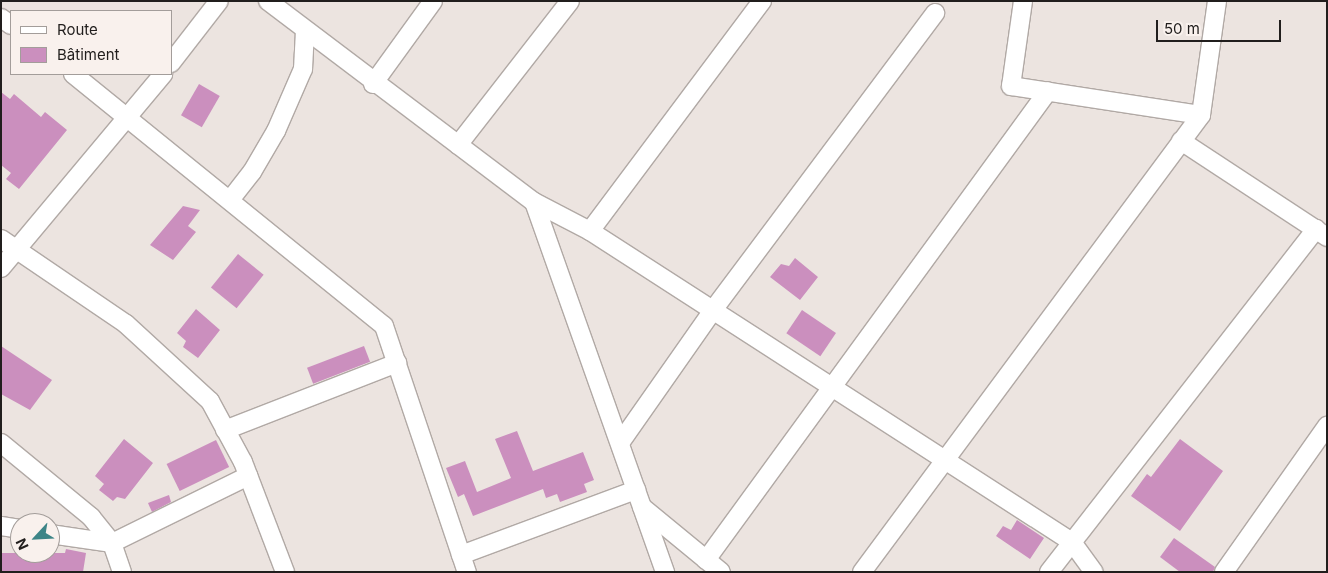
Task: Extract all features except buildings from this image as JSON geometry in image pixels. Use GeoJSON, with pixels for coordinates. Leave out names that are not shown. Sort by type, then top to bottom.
{"type":"FeatureCollection","features":[{"type":"Feature","properties":{"kind":"street"},"geometry":{"type":"LineString","coordinates":[[172,62],[219,1]]}},
{"type":"Feature","properties":{"kind":"street"},"geometry":{"type":"LineString","coordinates":[[268,1],[373,84],[534,202],[590,231],[834,386],[1072,542],[1094,572]]}},
{"type":"Feature","properties":{"kind":"street"},"geometry":{"type":"LineString","coordinates":[[290,19],[293,1]]}},
{"type":"Feature","properties":{"kind":"street"},"geometry":{"type":"LineString","coordinates":[[373,84],[434,1]]}},
{"type":"Feature","properties":{"kind":"street"},"geometry":{"type":"LineString","coordinates":[[458,145],[570,1]]}},
{"type":"Feature","properties":{"kind":"street"},"geometry":{"type":"LineString","coordinates":[[590,231],[762,1]]}},
{"type":"Feature","properties":{"kind":"street"},"geometry":{"type":"LineString","coordinates":[[1023,1],[1011,86],[1201,115]]}},
{"type":"Feature","properties":{"kind":"street"},"geometry":{"type":"LineString","coordinates":[[862,572],[1201,115],[1217,1]]}},
{"type":"Feature","properties":{"kind":"street"},"geometry":{"type":"LineString","coordinates":[[620,443],[713,310],[935,13]]}},
{"type":"Feature","properties":{"kind":"street"},"geometry":{"type":"LineString","coordinates":[[230,200],[252,172],[276,131],[303,69],[305,30]]}},
{"type":"Feature","properties":{"kind":"street"},"geometry":{"type":"LineString","coordinates":[[74,75],[384,326],[467,572]]}},
{"type":"Feature","properties":{"kind":"street"},"geometry":{"type":"LineString","coordinates":[[1,268],[162,75]]}},
{"type":"Feature","properties":{"kind":"street"},"geometry":{"type":"LineString","coordinates":[[706,560],[1048,92]]}},
{"type":"Feature","properties":{"kind":"street"},"geometry":{"type":"LineString","coordinates":[[1049,572],[1321,233],[1181,142]]}},
{"type":"Feature","properties":{"kind":"street"},"geometry":{"type":"LineString","coordinates":[[534,202],[665,572]]}},
{"type":"Feature","properties":{"kind":"street"},"geometry":{"type":"LineString","coordinates":[[1,238],[15,250],[126,324],[210,401],[248,476],[285,572]]}},
{"type":"Feature","properties":{"kind":"street"},"geometry":{"type":"LineString","coordinates":[[226,430],[397,362]]}},
{"type":"Feature","properties":{"kind":"street"},"geometry":{"type":"LineString","coordinates":[[1224,572],[1327,426]]}},
{"type":"Feature","properties":{"kind":"street"},"geometry":{"type":"LineString","coordinates":[[1,443],[91,517],[112,543],[122,572]]}},
{"type":"Feature","properties":{"kind":"street"},"geometry":{"type":"LineString","coordinates":[[60,535],[112,543],[248,476]]}},
{"type":"Feature","properties":{"kind":"street"},"geometry":{"type":"LineString","coordinates":[[461,555],[636,490]]}},
{"type":"Feature","properties":{"kind":"street"},"geometry":{"type":"LineString","coordinates":[[642,507],[721,572]]}}]}
